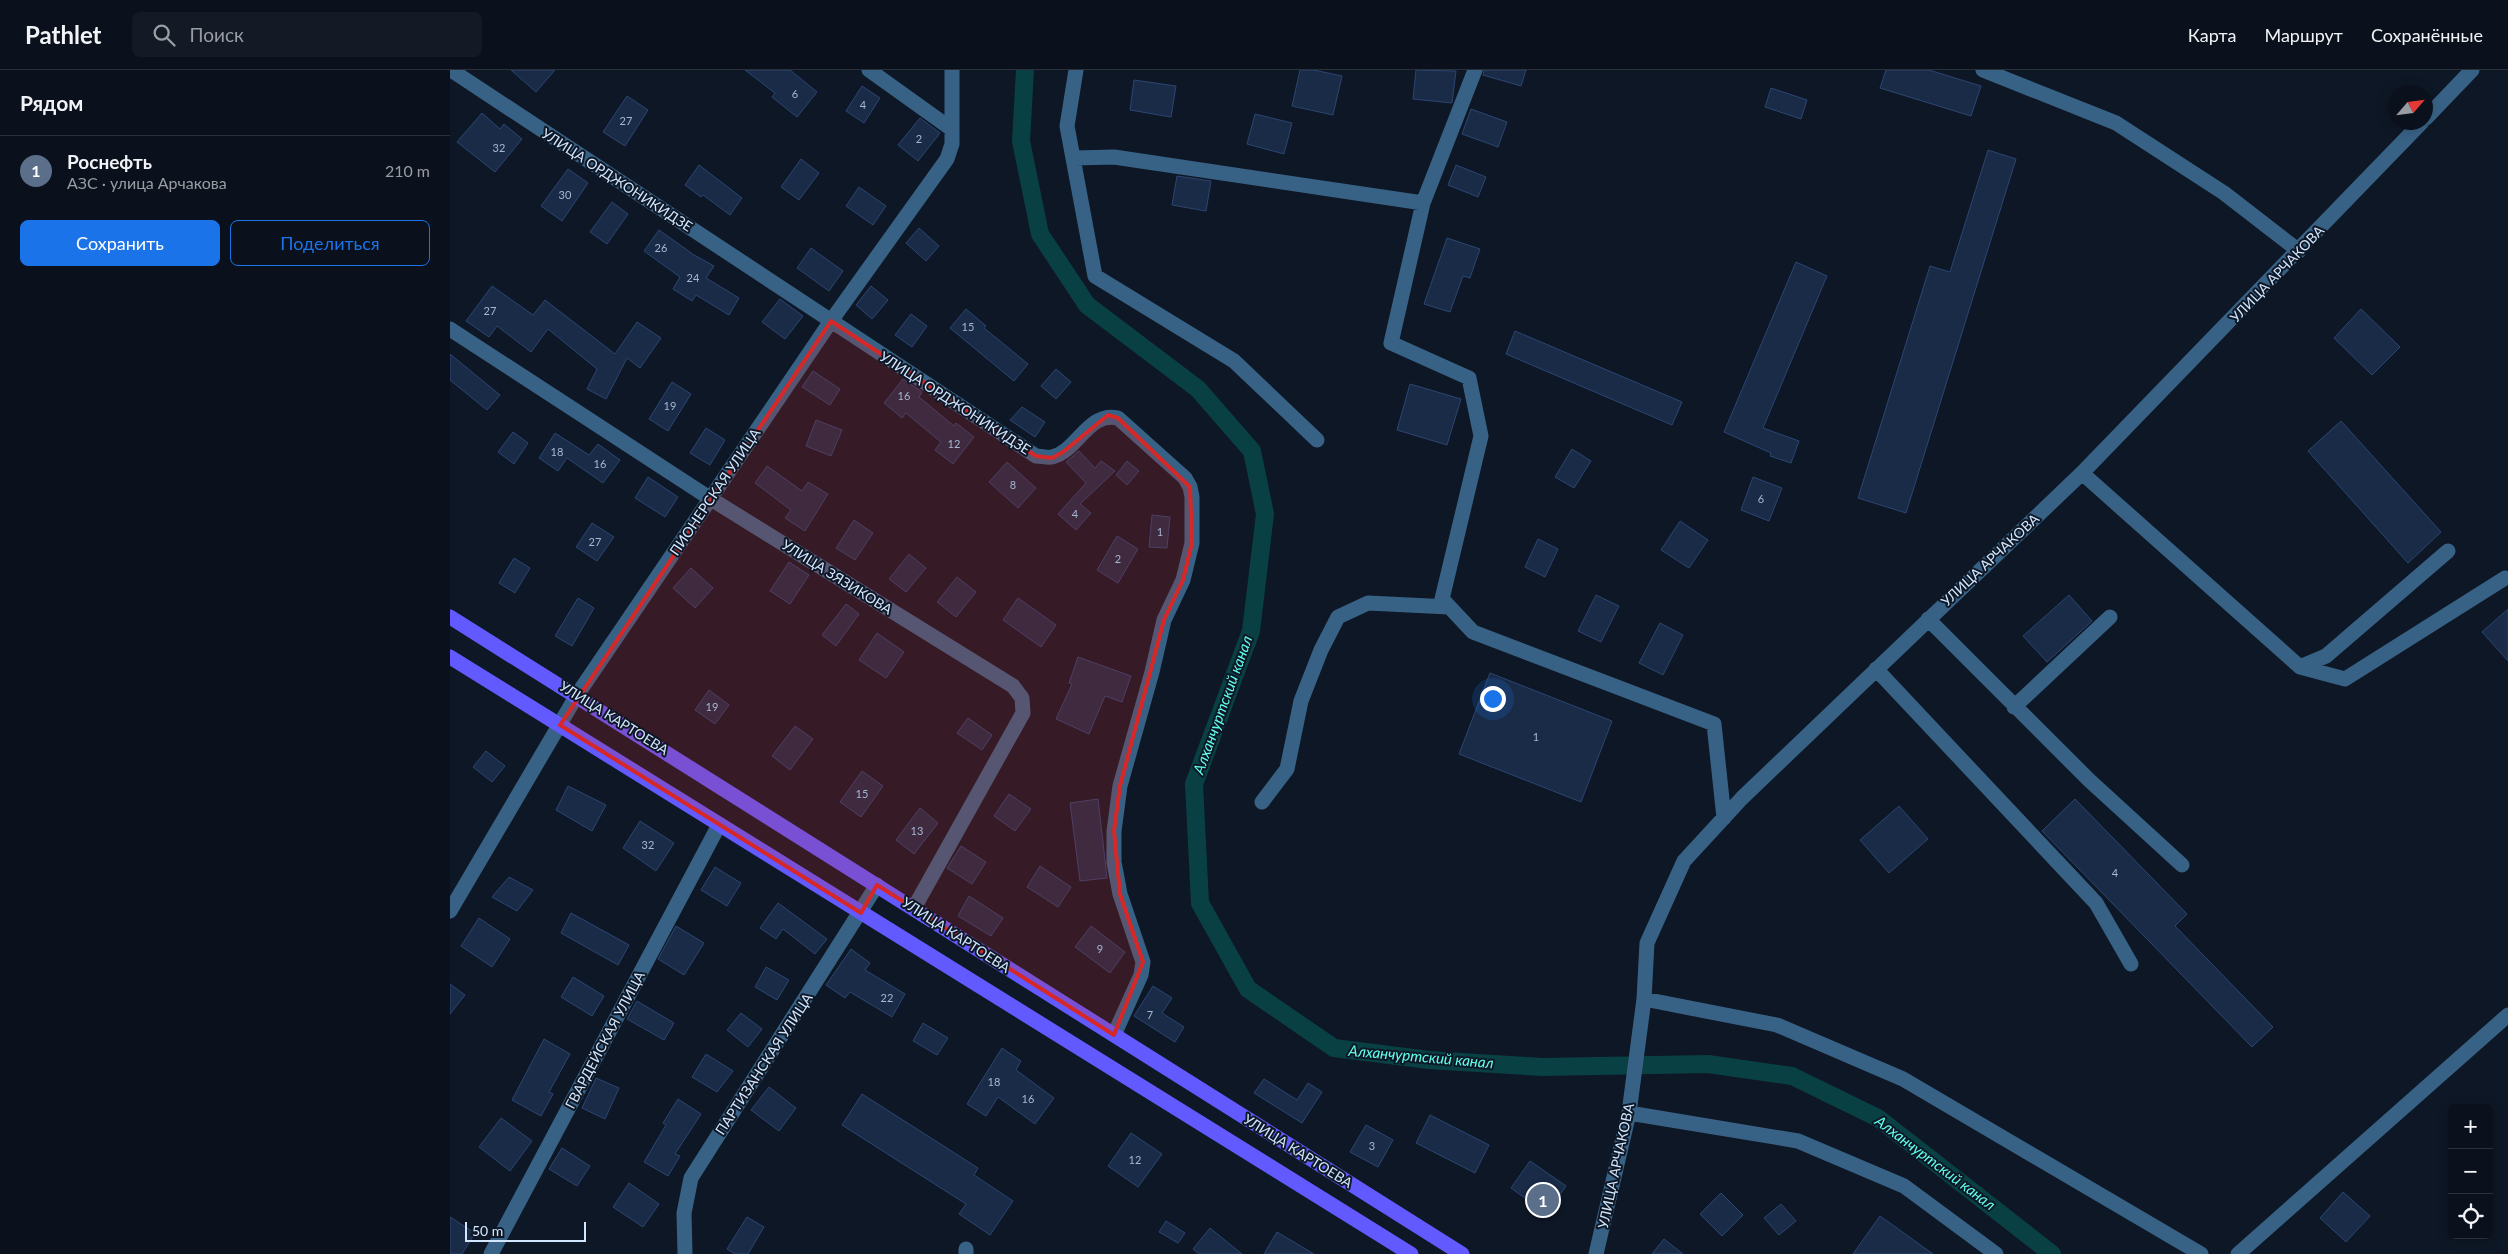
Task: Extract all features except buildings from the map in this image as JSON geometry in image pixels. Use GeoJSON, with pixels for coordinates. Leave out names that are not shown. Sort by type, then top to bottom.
{"type":"FeatureCollection","features":[{"type":"Feature","properties":{"kind":"main road","name":"УЛИЦА КАРТОЕВА"},"geometry":{"type":"LineString","coordinates":[[450,617],[1462,1254]]}},
{"type":"Feature","properties":{"kind":"main road","name":"УЛИЦА КАРТОЕВА"},"geometry":{"type":"LineString","coordinates":[[450,658],[1411,1254]]}},
{"type":"Feature","properties":{"kind":"street","name":"УЛИЦА ОРДЖОНИКИДЗЕ"},"geometry":{"type":"LineString","coordinates":[[452,70],[1036,456],[1052,458],[1063,452],[1099,419],[1108,415],[1118,418],[1185,478],[1190,487],[1192,543],[1183,580],[1164,620],[1152,672],[1120,786],[1114,831],[1114,862],[1120,894],[1143,962],[1141,975],[1114,1035]]}},
{"type":"Feature","properties":{"kind":"street"},"geometry":{"type":"LineString","coordinates":[[869,70],[950,128]]}},
{"type":"Feature","properties":{"kind":"street","name":"ПИОНЕРСКАЯ УЛИЦА"},"geometry":{"type":"LineString","coordinates":[[450,911],[576,695],[831,321],[947,159],[952,144],[950,128],[952,70]]}},
{"type":"Feature","properties":{"kind":"street"},"geometry":{"type":"LineString","coordinates":[[1076,70],[1067,126],[1095,276],[1234,361],[1317,440]]}},
{"type":"Feature","properties":{"kind":"street"},"geometry":{"type":"LineString","coordinates":[[1475,70],[1423,203],[1391,343],[1469,378],[1482,436],[1442,599],[1473,632],[1714,724],[1724,818]]}},
{"type":"Feature","properties":{"kind":"street"},"geometry":{"type":"LineString","coordinates":[[1984,70],[2116,123],[2224,192],[2299,251]]}},
{"type":"Feature","properties":{"kind":"street"},"geometry":{"type":"LineString","coordinates":[[2433,110],[2464,73]]}},
{"type":"Feature","properties":{"kind":"street","name":"УЛИЦА АРЧАКОВА"},"geometry":{"type":"LineString","coordinates":[[1596,1254],[1629,1112],[1637,1038],[1644,999],[1647,944],[1684,861],[1724,818],[1876,669],[2082,473],[2414,130]]}},
{"type":"Feature","properties":{"kind":"street"},"geometry":{"type":"LineString","coordinates":[[1074,158],[1114,157],[1423,203]]}},
{"type":"Feature","properties":{"kind":"street","name":"УЛИЦА ЗЯЗИКОВА"},"geometry":{"type":"LineString","coordinates":[[450,329],[711,499],[1013,686],[1022,698],[1023,713],[914,908]]}},
{"type":"Feature","properties":{"kind":"street"},"geometry":{"type":"LineString","coordinates":[[2082,473],[2300,667],[2345,679],[2505,578]]}},
{"type":"Feature","properties":{"kind":"street"},"geometry":{"type":"LineString","coordinates":[[2300,667],[2326,656],[2448,551]]}},
{"type":"Feature","properties":{"kind":"street"},"geometry":{"type":"LineString","coordinates":[[1262,802],[1287,769],[1301,701],[1321,650],[1338,617],[1368,603],[1449,607]]}},
{"type":"Feature","properties":{"kind":"street"},"geometry":{"type":"LineString","coordinates":[[2014,707],[2110,617]]}},
{"type":"Feature","properties":{"kind":"street"},"geometry":{"type":"LineString","coordinates":[[1928,619],[2089,780],[2182,865]]}},
{"type":"Feature","properties":{"kind":"street"},"geometry":{"type":"LineString","coordinates":[[1876,669],[2096,903],[2131,964]]}},
{"type":"Feature","properties":{"kind":"street","name":"ГВАРДЕЙСКАЯ УЛИЦА"},"geometry":{"type":"LineString","coordinates":[[491,1254],[719,825]]}},
{"type":"Feature","properties":{"kind":"street","name":"ПАРТИЗАНСКАЯ УЛИЦА"},"geometry":{"type":"LineString","coordinates":[[685,1254],[684,1213],[691,1178],[878,885]]}},
{"type":"Feature","properties":{"kind":"street"},"geometry":{"type":"LineString","coordinates":[[1644,999],[1777,1025],[1903,1079],[2200,1254]]}},
{"type":"Feature","properties":{"kind":"street"},"geometry":{"type":"LineString","coordinates":[[2238,1254],[2508,1015]]}},
{"type":"Feature","properties":{"kind":"street"},"geometry":{"type":"LineString","coordinates":[[1629,1112],[1798,1141],[1904,1186],[1996,1254]]}},
{"type":"Feature","properties":{"kind":"highlighted area"},"geometry":{"type":"Polygon","coordinates":[[[831,321],[1036,456],[1052,458],[1063,452],[1108,415],[1118,418],[1190,487],[1192,543],[1183,580],[1164,620],[1120,786],[1114,831],[1120,894],[1143,962],[1114,1035],[877,885],[861,913],[560,725],[831,321]]]}},
{"type":"Feature","properties":{"kind":"waterway","name":"Алханчуртский канал"},"geometry":{"type":"LineString","coordinates":[[1025,70],[1021,141],[1040,234],[1087,305],[1198,389],[1252,451],[1265,514],[1251,631],[1194,784],[1200,903],[1248,989],[1334,1048],[1429,1060],[1542,1067],[1708,1064],[1792,1076],[1878,1118],[2052,1254]]}},
{"type":"Feature","properties":{"kind":"place","name":"Роснефть"},"geometry":{"type":"Point","coordinates":[1543,1200]}}]}
